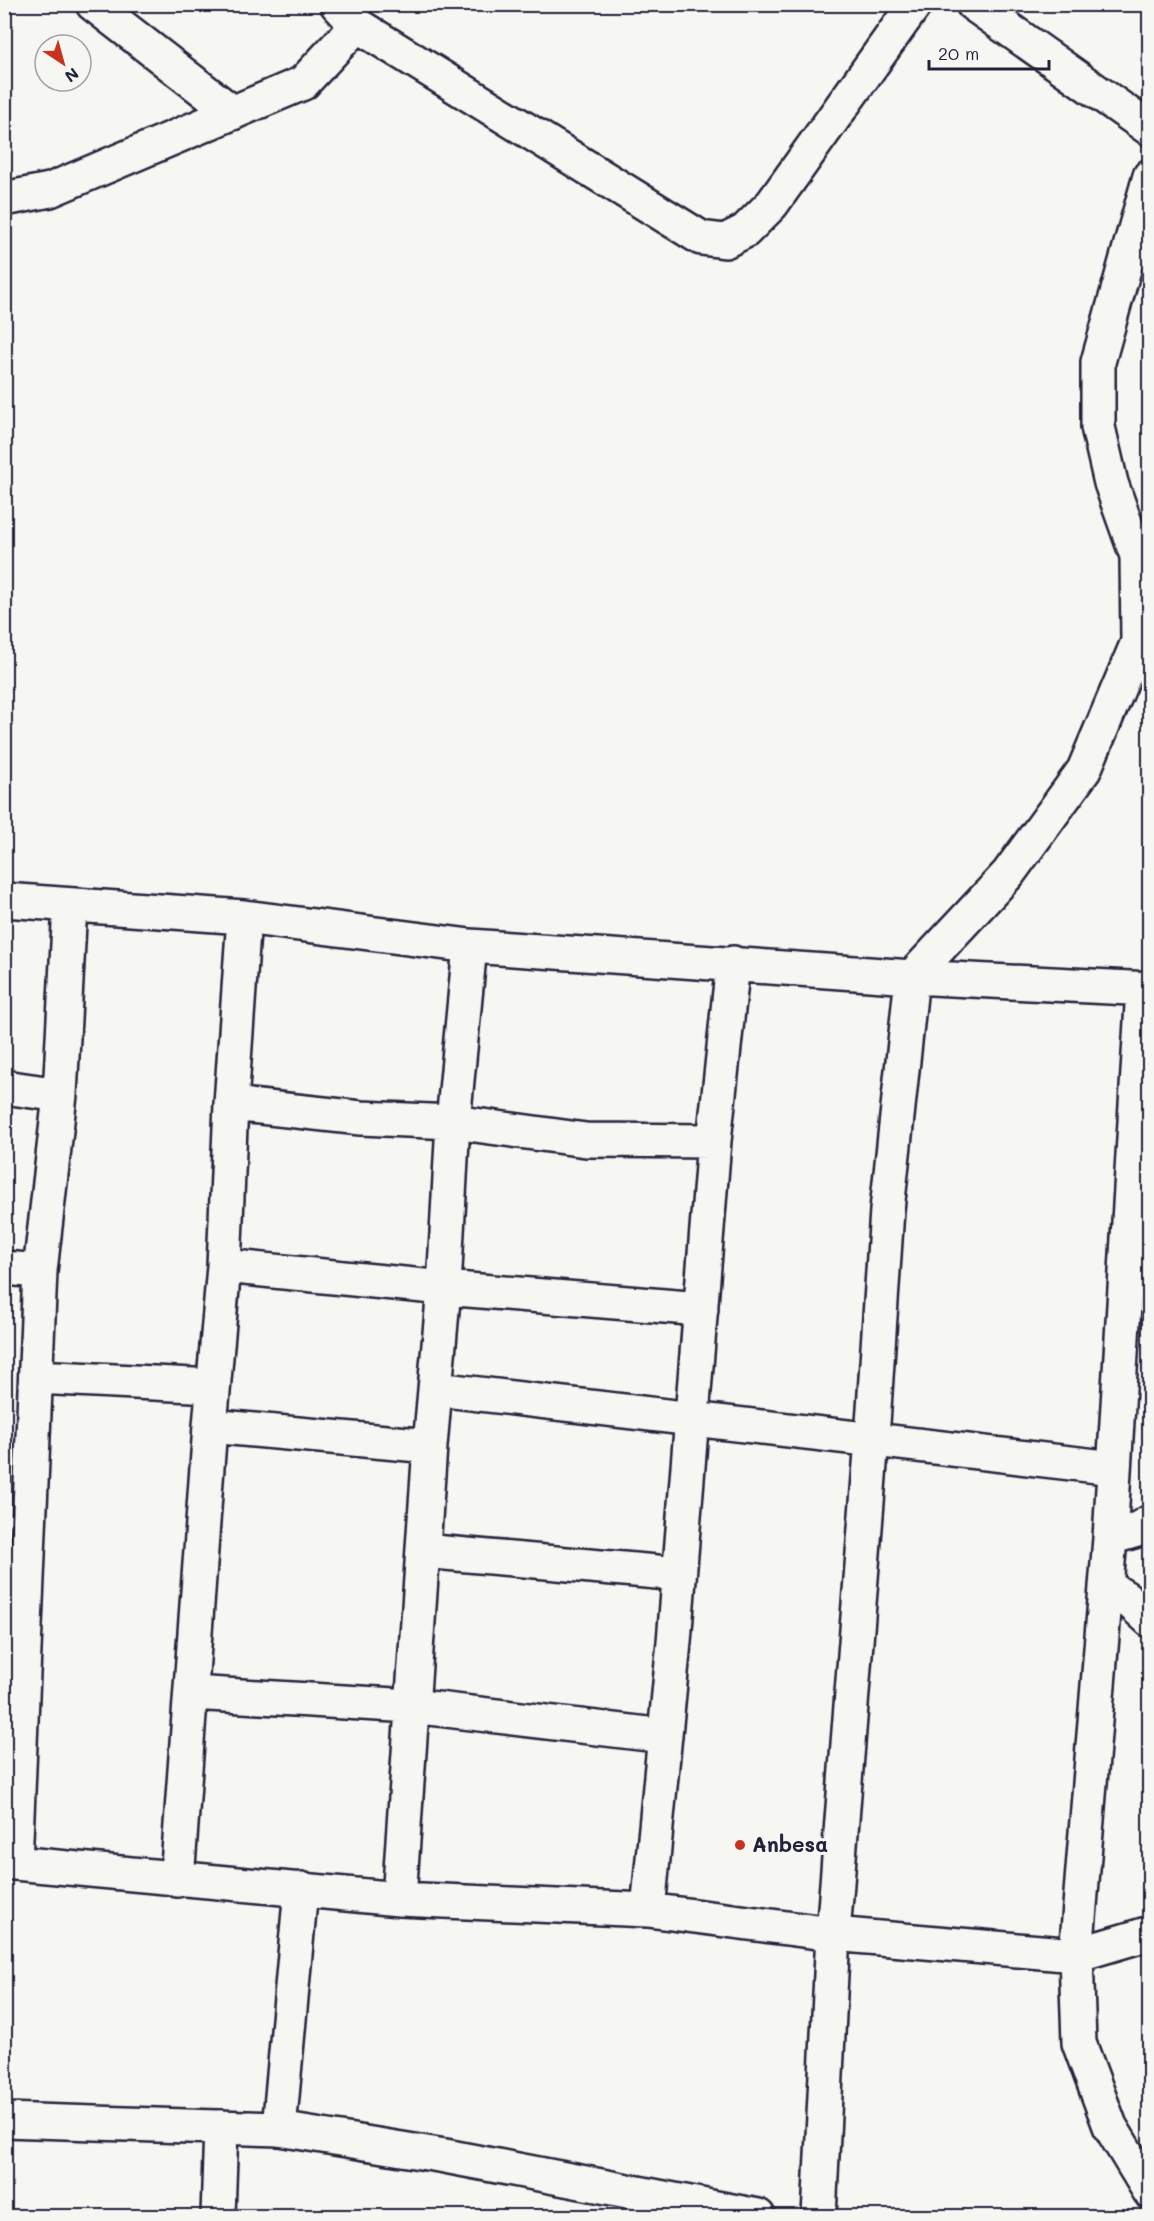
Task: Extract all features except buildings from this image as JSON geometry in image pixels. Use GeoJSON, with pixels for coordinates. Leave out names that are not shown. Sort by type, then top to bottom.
{"type":"FeatureCollection","features":[{"type":"Feature","properties":{"kind":"street"},"geometry":{"type":"LineString","coordinates":[[93,4],[233,113]]}},
{"type":"Feature","properties":{"kind":"street"},"geometry":{"type":"LineString","coordinates":[[4,199],[50,190],[303,83],[347,15],[700,238],[725,241],[745,231],[772,204],[915,4]]}},
{"type":"Feature","properties":{"kind":"street"},"geometry":{"type":"LineString","coordinates":[[973,4],[1149,129]]}},
{"type":"Feature","properties":{"kind":"street"},"geometry":{"type":"LineString","coordinates":[[819,2217],[833,1934],[872,1438],[887,1210],[912,976],[1008,874],[1084,770],[1138,642],[1137,556],[1111,483],[1098,427],[1098,362],[1137,275],[1149,176]]}},
{"type":"Feature","properties":{"kind":"street"},"geometry":{"type":"LineString","coordinates":[[4,900],[244,917],[470,946],[912,976],[1146,988],[1139,1240],[1114,1468],[1076,1955],[1079,2043],[1110,2126],[1149,2192]]}},
{"type":"Feature","properties":{"kind":"street"},"geometry":{"type":"LineString","coordinates":[[70,905],[60,1095],[40,1271],[36,1377],[16,1535],[10,1862],[177,1880],[399,1899],[648,1910],[833,1934],[1076,1955],[1149,1933]]}},
{"type":"Feature","properties":{"kind":"street"},"geometry":{"type":"LineString","coordinates":[[177,1880],[213,1386],[224,1266],[231,1104],[244,917]]}},
{"type":"Feature","properties":{"kind":"street"},"geometry":{"type":"LineString","coordinates":[[399,1899],[430,1446],[444,1288],[453,1122],[470,946]]}},
{"type":"Feature","properties":{"kind":"street"},"geometry":{"type":"LineString","coordinates":[[648,1910],[679,1574],[714,1141],[733,963]]}},
{"type":"Feature","properties":{"kind":"street"},"geometry":{"type":"LineString","coordinates":[[4,1087],[60,1095]]}},
{"type":"Feature","properties":{"kind":"street"},"geometry":{"type":"LineString","coordinates":[[231,1104],[362,1118],[453,1122],[586,1140],[714,1141]]}},
{"type":"Feature","properties":{"kind":"street"},"geometry":{"type":"LineString","coordinates":[[224,1266],[444,1288],[701,1309]]}},
{"type":"Feature","properties":{"kind":"street"},"geometry":{"type":"LineString","coordinates":[[4,1268],[40,1271]]}},
{"type":"Feature","properties":{"kind":"street"},"geometry":{"type":"LineString","coordinates":[[36,1377],[213,1386]]}},
{"type":"Feature","properties":{"kind":"street"},"geometry":{"type":"LineString","coordinates":[[436,1389],[1114,1468]]}},
{"type":"Feature","properties":{"kind":"street"},"geometry":{"type":"LineString","coordinates":[[210,1426],[430,1446]]}},
{"type":"Feature","properties":{"kind":"street"},"geometry":{"type":"LineString","coordinates":[[1110,1538],[1134,1531],[1149,1522]]}},
{"type":"Feature","properties":{"kind":"street"},"geometry":{"type":"LineString","coordinates":[[423,1551],[679,1574]]}},
{"type":"Feature","properties":{"kind":"street"},"geometry":{"type":"LineString","coordinates":[[1106,1586],[1126,1598],[1149,1620]]}},
{"type":"Feature","properties":{"kind":"street"},"geometry":{"type":"LineString","coordinates":[[191,1694],[412,1707],[665,1736]]}},
{"type":"Feature","properties":{"kind":"street"},"geometry":{"type":"LineString","coordinates":[[279,2129],[301,1889]]}},
{"type":"Feature","properties":{"kind":"street"},"geometry":{"type":"LineString","coordinates":[[4,2120],[279,2129],[446,2157],[758,2217]]}},
{"type":"Feature","properties":{"kind":"street"},"geometry":{"type":"LineString","coordinates":[[218,2217],[221,2127]]}},
{"type":"Feature","properties":{"kind":"place","name":"Anbesa"},"geometry":{"type":"Point","coordinates":[740,1845]}}]}
